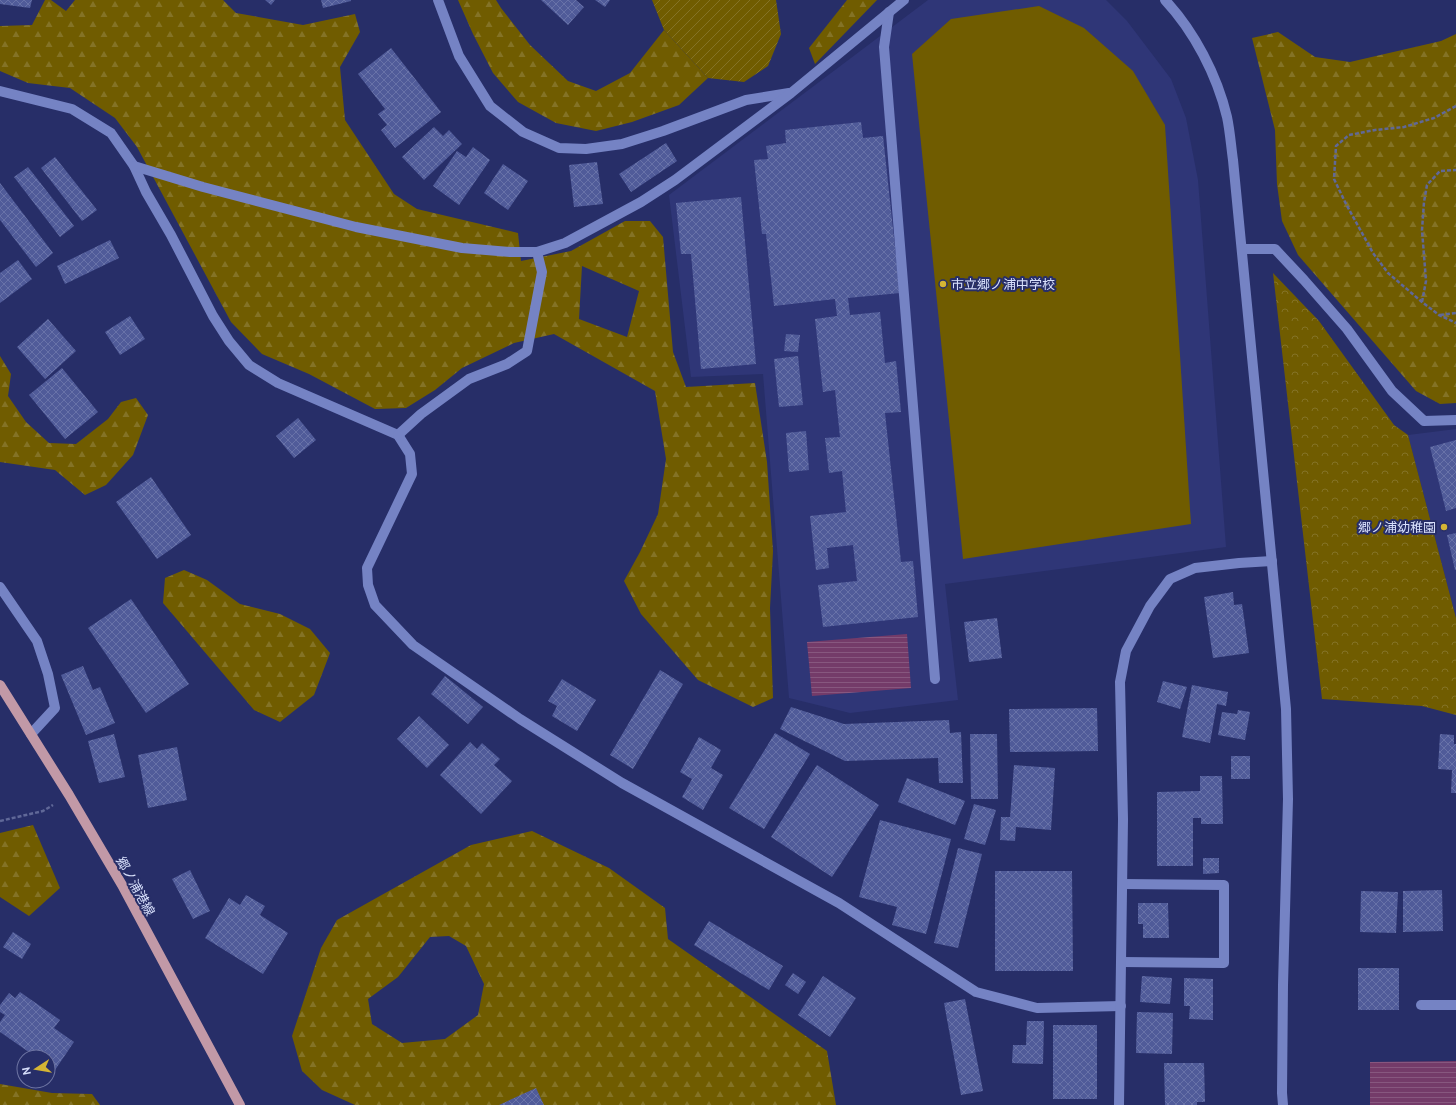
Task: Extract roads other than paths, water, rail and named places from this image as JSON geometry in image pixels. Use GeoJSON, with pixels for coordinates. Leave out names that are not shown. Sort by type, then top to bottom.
{"type":"FeatureCollection","features":[{"type":"Feature","properties":{"kind":"main road","name":"郷ノ浦港線"},"geometry":{"type":"LineString","coordinates":[[0,685],[69,795],[122,885],[240,1105]]}},
{"type":"Feature","properties":{"kind":"street"},"geometry":{"type":"LineString","coordinates":[[438,0],[459,56],[490,106],[523,132],[560,148],[586,149],[622,144],[664,131],[746,100],[791,93]]}},
{"type":"Feature","properties":{"kind":"street"},"geometry":{"type":"LineString","coordinates":[[134,166],[203,187],[356,227],[462,248],[510,252],[537,252],[565,243],[641,202],[675,180],[791,93],[904,0]]}},
{"type":"Feature","properties":{"kind":"street"},"geometry":{"type":"LineString","coordinates":[[1165,0],[1205,56],[1217,85],[1227,117],[1233,160],[1286,709],[1288,798],[1283,985],[1283,1105]]}},
{"type":"Feature","properties":{"kind":"street"},"geometry":{"type":"LineString","coordinates":[[889,12],[884,47],[935,679]]}},
{"type":"Feature","properties":{"kind":"street"},"geometry":{"type":"LineString","coordinates":[[0,91],[72,109],[111,133],[134,166],[146,192],[172,235],[213,316],[228,341],[249,365],[278,383],[398,435],[410,454],[412,474],[367,568],[368,585],[375,605],[413,645],[520,719],[622,783],[839,903],[976,992],[1037,1008],[1121,1006]]}},
{"type":"Feature","properties":{"kind":"street"},"geometry":{"type":"LineString","coordinates":[[1242,249],[1275,250],[1304,280],[1347,329],[1392,391],[1424,421],[1456,420]]}},
{"type":"Feature","properties":{"kind":"street"},"geometry":{"type":"LineString","coordinates":[[398,435],[421,414],[469,379],[507,364],[527,351],[542,272],[537,252]]}},
{"type":"Feature","properties":{"kind":"street"},"geometry":{"type":"LineString","coordinates":[[1119,1105],[1123,884],[1120,682],[1126,651],[1150,606],[1170,579],[1195,568],[1272,561]]}},
{"type":"Feature","properties":{"kind":"street"},"geometry":{"type":"LineString","coordinates":[[0,587],[37,641],[48,674],[55,708],[31,734]]}},
{"type":"Feature","properties":{"kind":"street"},"geometry":{"type":"LineString","coordinates":[[1122,962],[1224,962],[1224,884],[1123,884]]}},
{"type":"Feature","properties":{"kind":"street"},"geometry":{"type":"LineString","coordinates":[[1421,1005],[1456,1005]]}},
{"type":"Feature","properties":{"kind":"place","name":"市立郷ノ浦中学校"},"geometry":{"type":"Point","coordinates":[943,284]}},
{"type":"Feature","properties":{"kind":"place","name":"郷ノ浦幼稚園"},"geometry":{"type":"Point","coordinates":[1444,527]}}]}
